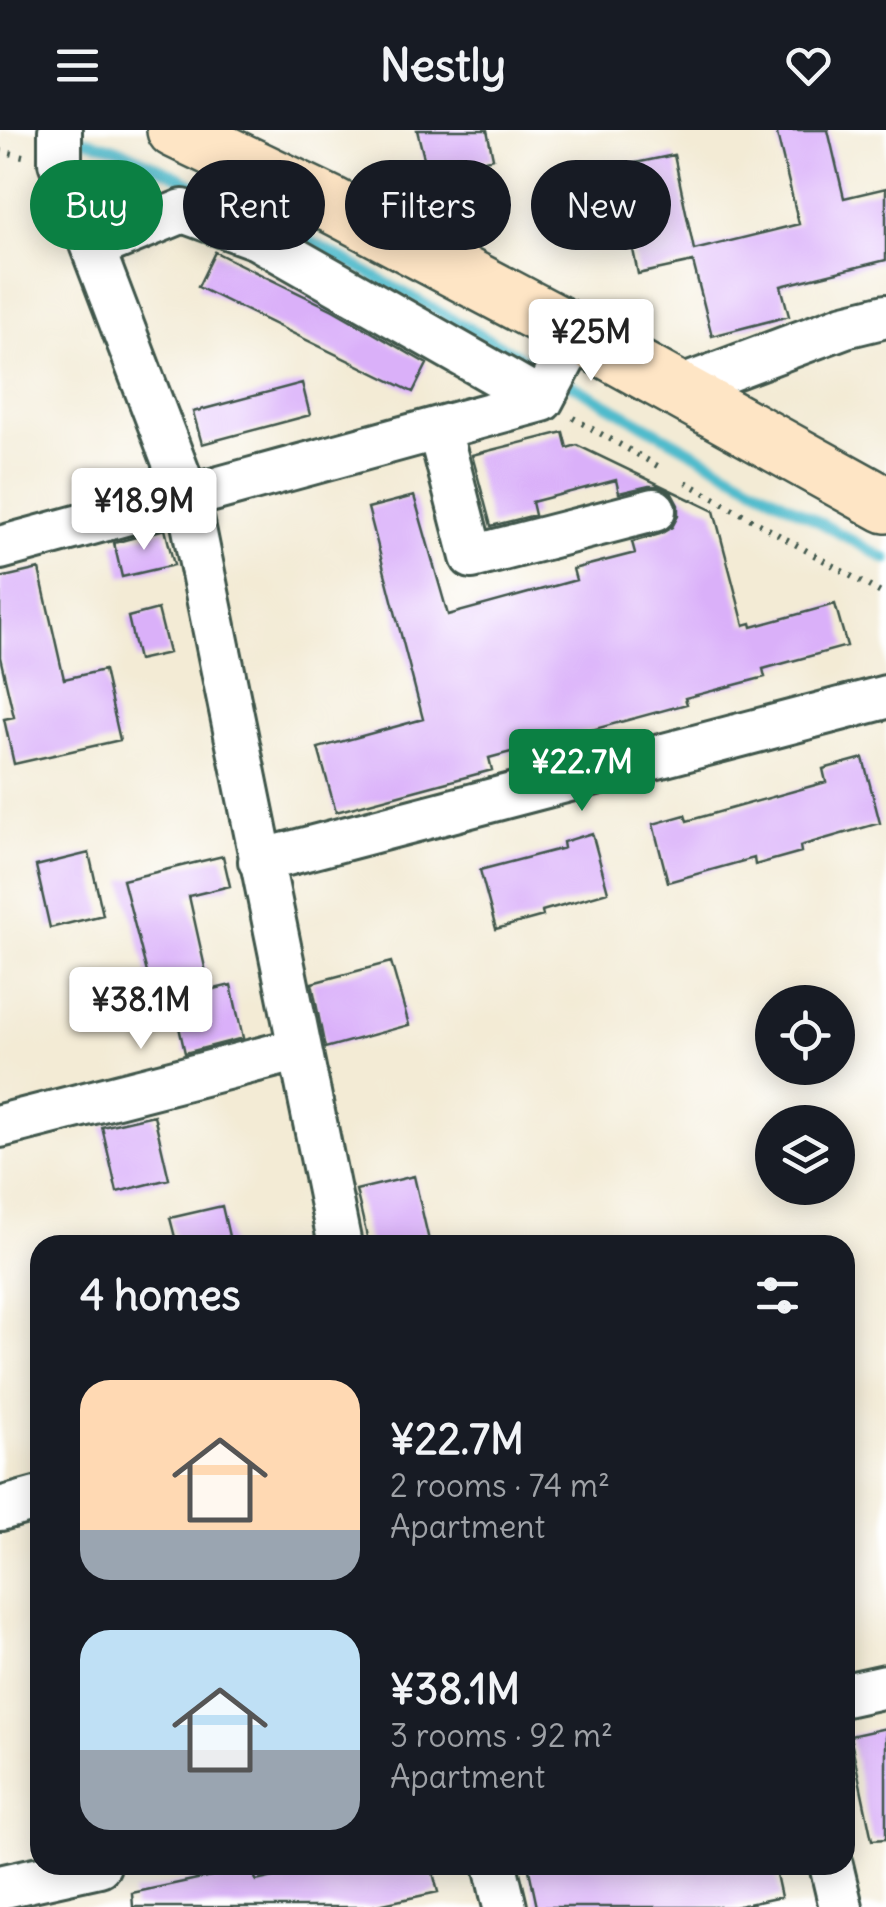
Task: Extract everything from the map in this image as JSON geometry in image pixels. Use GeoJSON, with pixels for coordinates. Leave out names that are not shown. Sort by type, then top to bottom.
{"type":"FeatureCollection","features":[{"type":"Feature","properties":{"kind":"street"},"geometry":{"type":"LineString","coordinates":[[195,133],[577,334],[886,504]]}},
{"type":"Feature","properties":{"kind":"street"},"geometry":{"type":"LineString","coordinates":[[163,219],[183,211],[257,238],[542,400]]}},
{"type":"Feature","properties":{"kind":"street"},"geometry":{"type":"LineString","coordinates":[[94,250],[188,499],[338,1235]]}},
{"type":"Feature","properties":{"kind":"street"},"geometry":{"type":"LineString","coordinates":[[678,390],[846,326],[886,316]]}},
{"type":"Feature","properties":{"kind":"street"},"geometry":{"type":"LineString","coordinates":[[0,548],[542,400],[577,334]]}},
{"type":"Feature","properties":{"kind":"street"},"geometry":{"type":"LineString","coordinates":[[439,429],[472,557],[654,510]]}},
{"type":"Feature","properties":{"kind":"street"},"geometry":{"type":"LineString","coordinates":[[260,861],[886,697]]}},
{"type":"Feature","properties":{"kind":"street"},"geometry":{"type":"LineString","coordinates":[[0,1126],[300,1049]]}},
{"type":"Feature","properties":{"kind":"street"},"geometry":{"type":"LineString","coordinates":[[0,1509],[30,1501]]}},
{"type":"Feature","properties":{"kind":"street"},"geometry":{"type":"LineString","coordinates":[[855,1693],[886,1686]]}},
{"type":"Feature","properties":{"kind":"street"},"geometry":{"type":"LineString","coordinates":[[0,1887],[55,1875]]}},
{"type":"Feature","properties":{"kind":"street"},"geometry":{"type":"LineString","coordinates":[[497,1875],[505,1907]]}},
{"type":"Feature","properties":{"kind":"street"},"geometry":{"type":"LineString","coordinates":[[833,1875],[841,1907]]}},
{"type":"Feature","properties":{"kind":"path"},"geometry":{"type":"LineString","coordinates":[[542,400],[886,596]]}},
{"type":"Feature","properties":{"kind":"building"},"geometry":{"type":"Polygon","coordinates":[[[417,130],[487,130],[493,158],[424,160],[417,130]]]}},
{"type":"Feature","properties":{"kind":"building"},"geometry":{"type":"Polygon","coordinates":[[[776,130],[828,130],[844,198],[886,188],[886,260],[781,286],[789,316],[712,336],[693,262],[638,274],[633,250],[671,250],[671,160],[650,160],[674,155],[694,250],[799,224],[776,130]]]}},
{"type":"Feature","properties":{"kind":"building"},"geometry":{"type":"Polygon","coordinates":[[[215,252],[333,310],[427,364],[413,392],[198,287],[215,252]]]}},
{"type":"Feature","properties":{"kind":"building"},"geometry":{"type":"Polygon","coordinates":[[[302,383],[310,415],[202,444],[193,412],[302,383]]]}},
{"type":"Feature","properties":{"kind":"building"},"geometry":{"type":"Polygon","coordinates":[[[563,432],[567,448],[577,445],[714,511],[744,625],[751,623],[752,627],[835,604],[847,646],[763,669],[765,677],[685,698],[687,704],[489,758],[492,770],[336,812],[318,748],[423,719],[368,508],[414,496],[448,615],[576,580],[573,569],[635,553],[632,542],[672,527],[678,505],[671,492],[649,486],[619,493],[616,480],[532,502],[535,515],[491,526],[472,455],[563,432]]]}},
{"type":"Feature","properties":{"kind":"building"},"geometry":{"type":"Polygon","coordinates":[[[165,529],[174,565],[122,577],[114,543],[165,529]]]}},
{"type":"Feature","properties":{"kind":"building"},"geometry":{"type":"Polygon","coordinates":[[[39,569],[64,679],[104,670],[120,740],[14,764],[4,719],[14,717],[0,657],[0,578],[39,569]]]}},
{"type":"Feature","properties":{"kind":"building"},"geometry":{"type":"Polygon","coordinates":[[[158,609],[169,653],[138,660],[128,617],[158,609]]]}},
{"type":"Feature","properties":{"kind":"building"},"geometry":{"type":"Polygon","coordinates":[[[863,758],[880,823],[800,846],[801,852],[755,865],[754,858],[668,882],[653,824],[685,815],[687,821],[826,782],[823,769],[863,758]]]}},
{"type":"Feature","properties":{"kind":"building"},"geometry":{"type":"Polygon","coordinates":[[[592,833],[608,892],[496,929],[480,870],[564,848],[563,842],[592,833]]]}},
{"type":"Feature","properties":{"kind":"building"},"geometry":{"type":"Polygon","coordinates":[[[89,853],[103,915],[50,928],[36,866],[89,853]]]}},
{"type":"Feature","properties":{"kind":"building"},"geometry":{"type":"Polygon","coordinates":[[[223,856],[230,886],[189,896],[210,990],[231,985],[243,1038],[185,1053],[170,988],[152,992],[123,880],[223,856]]]}},
{"type":"Feature","properties":{"kind":"building"},"geometry":{"type":"Polygon","coordinates":[[[391,962],[409,1025],[325,1048],[312,983],[391,962]]]}},
{"type":"Feature","properties":{"kind":"building"},"geometry":{"type":"Polygon","coordinates":[[[154,1115],[169,1179],[117,1192],[102,1127],[154,1115]]]}},
{"type":"Feature","properties":{"kind":"building"},"geometry":{"type":"Polygon","coordinates":[[[414,1176],[428,1235],[367,1235],[356,1190],[414,1176]]]}},
{"type":"Feature","properties":{"kind":"building"},"geometry":{"type":"Polygon","coordinates":[[[222,1206],[229,1235],[174,1235],[170,1218],[222,1206]]]}},
{"type":"Feature","properties":{"kind":"building"},"geometry":{"type":"Polygon","coordinates":[[[886,1728],[886,1839],[872,1840],[855,1760],[855,1735],[886,1728]]]}},
{"type":"Feature","properties":{"kind":"building"},"geometry":{"type":"Polygon","coordinates":[[[216,1875],[255,1875],[256,1881],[283,1875],[434,1875],[438,1892],[369,1907],[133,1907],[132,1893],[216,1875]]]}},
{"type":"Feature","properties":{"kind":"building"},"geometry":{"type":"Polygon","coordinates":[[[530,1875],[776,1875],[781,1897],[734,1907],[537,1907],[530,1875]]]}},
{"type":"Feature","properties":{"kind":"waterway"},"geometry":{"type":"LineString","coordinates":[[66,135],[119,149],[298,234],[546,371]]}},
{"type":"Feature","properties":{"kind":"waterway"},"geometry":{"type":"LineString","coordinates":[[563,380],[886,559]]}}]}
